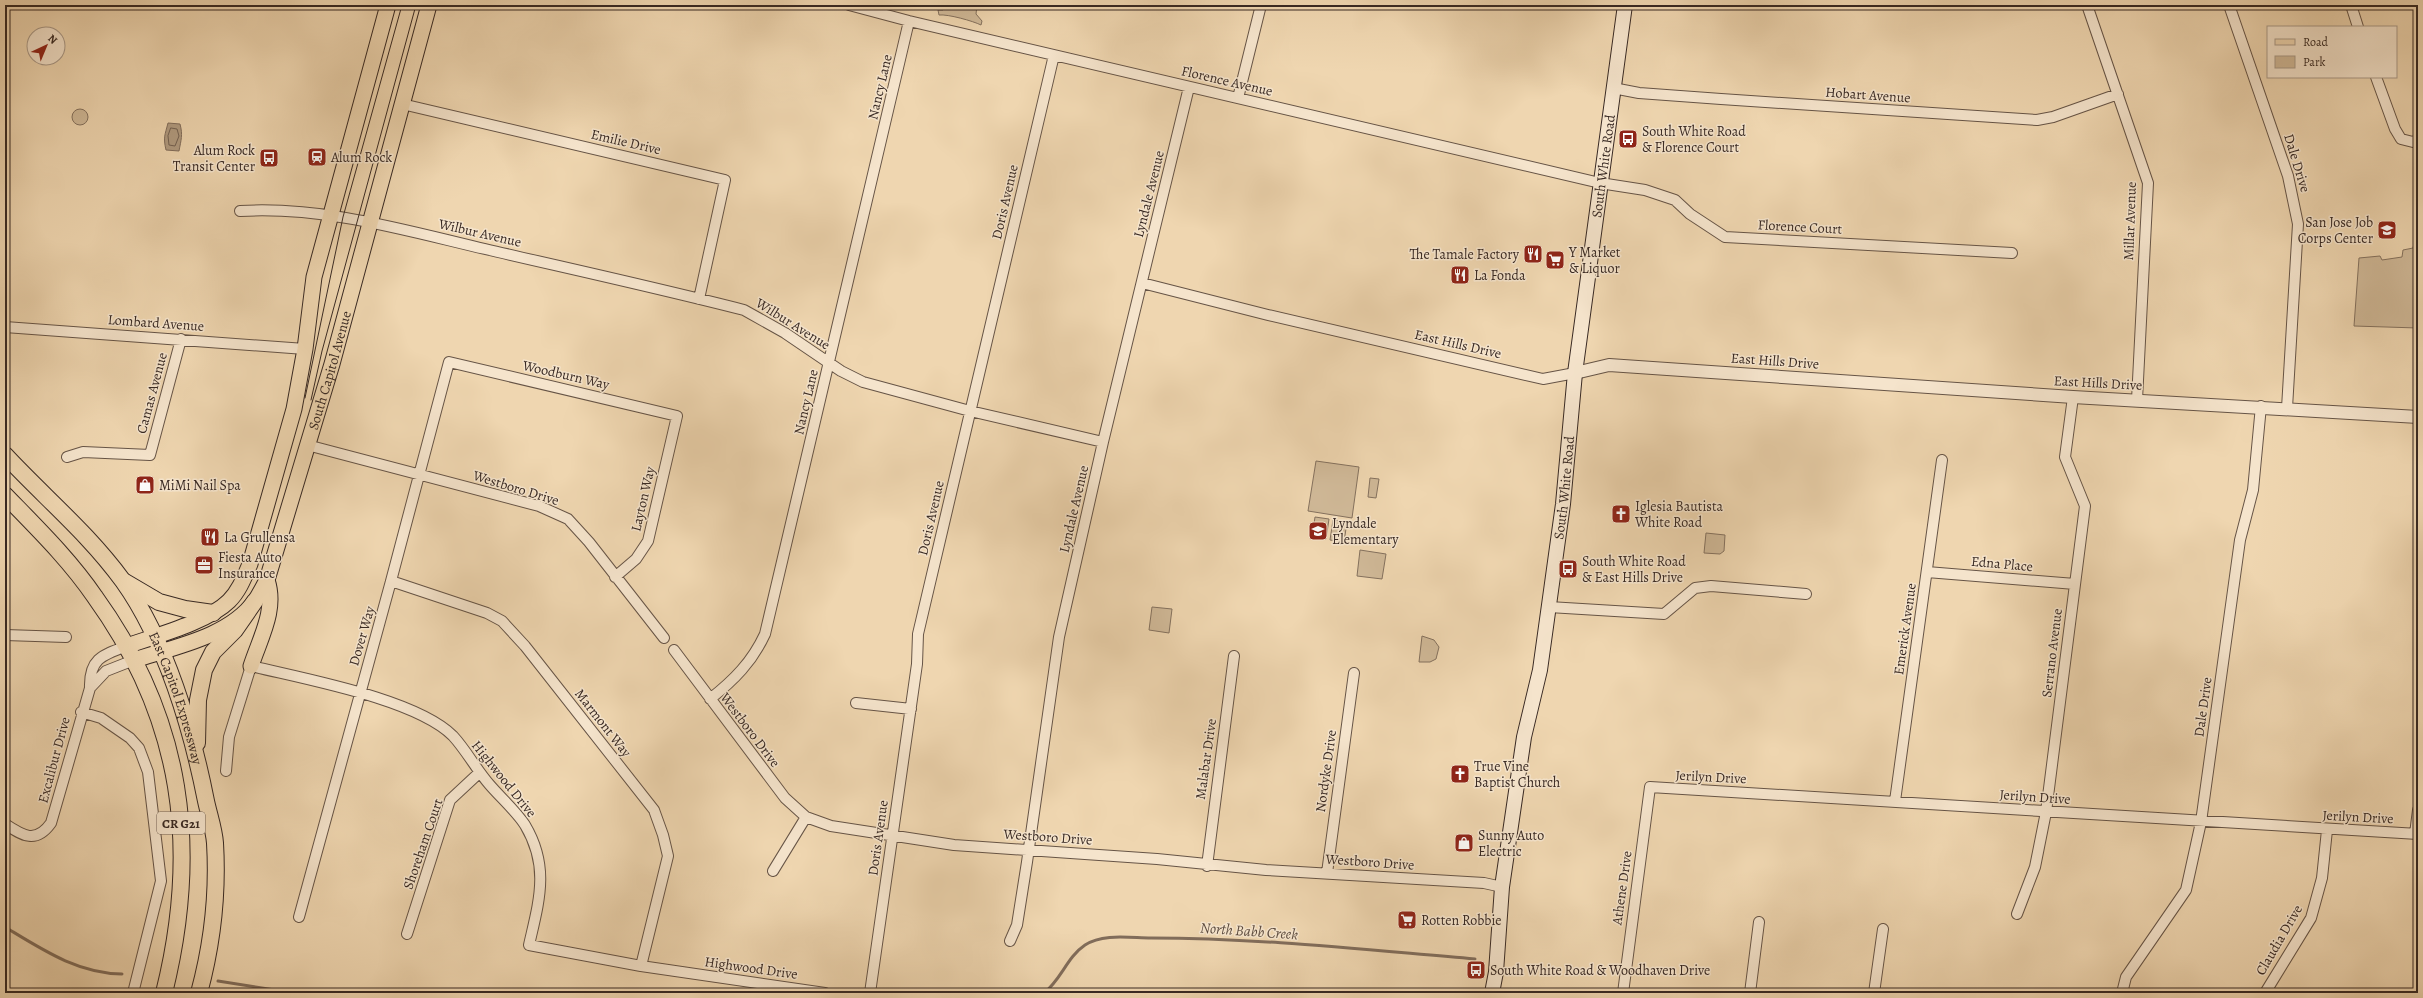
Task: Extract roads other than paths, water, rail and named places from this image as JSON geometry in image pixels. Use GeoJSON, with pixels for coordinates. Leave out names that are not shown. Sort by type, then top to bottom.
{"type":"FeatureCollection","features":[{"type":"Feature","properties":{"kind":"highway","name":"East Capitol Expressway"},"geometry":{"type":"LineString","coordinates":[[5,455],[83,532],[123,581],[146,618],[158,644],[196,751],[215,842],[215,886],[208,956],[199,993]]}},
{"type":"Feature","properties":{"kind":"highway","name":"East Capitol Expressway"},"geometry":{"type":"LineString","coordinates":[[5,495],[77,574],[131,653],[166,738],[175,775],[180,806],[182,848],[180,896],[174,953],[164,993]]}},
{"type":"Feature","properties":{"kind":"highway"},"geometry":{"type":"LineString","coordinates":[[123,581],[159,602],[185,609],[213,613]]}},
{"type":"Feature","properties":{"kind":"highway"},"geometry":{"type":"LineString","coordinates":[[196,751],[198,700],[204,670],[213,652],[235,630],[255,601]]}},
{"type":"Feature","properties":{"kind":"highway"},"geometry":{"type":"LineString","coordinates":[[206,993],[208,956]]}},
{"type":"Feature","properties":{"kind":"main road","name":"South Capitol Avenue"},"geometry":{"type":"LineString","coordinates":[[158,644],[213,613],[228,602],[240,588],[250,564],[294,409],[314,277],[388,5]]}},
{"type":"Feature","properties":{"kind":"main road","name":"South Capitol Avenue"},"geometry":{"type":"LineString","coordinates":[[131,653],[158,644],[212,633],[243,614],[255,601],[267,580],[332,364],[429,5]]}},
{"type":"Feature","properties":{"kind":"main road","name":"South White Road"},"geometry":{"type":"LineString","coordinates":[[1492,993],[1496,972],[1502,887],[1524,737],[1540,670],[1549,607],[1567,471],[1568,437],[1575,373],[1625,5]]}},
{"type":"Feature","properties":{"kind":"main road"},"geometry":{"type":"LineString","coordinates":[[251,666],[270,608],[270,590],[267,580]]}},
{"type":"Feature","properties":{"kind":"street","name":"Florence Avenue"},"geometry":{"type":"LineString","coordinates":[[849,5],[909,21],[1600,183]]}},
{"type":"Feature","properties":{"kind":"street"},"geometry":{"type":"LineString","coordinates":[[1238,98],[1261,5]]}},
{"type":"Feature","properties":{"kind":"street","name":"Millar Avenue"},"geometry":{"type":"LineString","coordinates":[[2087,5],[2148,183],[2138,341],[2137,400]]}},
{"type":"Feature","properties":{"kind":"street","name":"Dale Drive"},"geometry":{"type":"LineString","coordinates":[[2229,5],[2288,176],[2298,224],[2287,408]]}},
{"type":"Feature","properties":{"kind":"street"},"geometry":{"type":"LineString","coordinates":[[2350,5],[2358,26]]}},
{"type":"Feature","properties":{"kind":"street","name":"Nancy Lane"},"geometry":{"type":"LineString","coordinates":[[710,699],[742,672],[756,654],[765,634],[830,363],[909,21]]}},
{"type":"Feature","properties":{"kind":"street","name":"Doris Avenue"},"geometry":{"type":"LineString","coordinates":[[870,993],[911,709],[917,664],[918,634],[1054,55]]}},
{"type":"Feature","properties":{"kind":"street"},"geometry":{"type":"LineString","coordinates":[[2376,78],[2394,129],[2401,139],[2413,142],[2418,140]]}},
{"type":"Feature","properties":{"kind":"street","name":"Lyndale Avenue"},"geometry":{"type":"LineString","coordinates":[[1010,941],[1017,925],[1059,637],[1103,442],[1189,87]]}},
{"type":"Feature","properties":{"kind":"street","name":"Hobart Avenue"},"geometry":{"type":"LineString","coordinates":[[1613,88],[1639,93],[2037,120],[2053,117],[2118,94]]}},
{"type":"Feature","properties":{"kind":"street","name":"Emilie Drive"},"geometry":{"type":"LineString","coordinates":[[402,104],[725,180],[699,299]]}},
{"type":"Feature","properties":{"kind":"street","name":"Florence Court"},"geometry":{"type":"LineString","coordinates":[[1600,183],[1645,190],[1675,200],[1690,214],[1725,237],[2012,253]]}},
{"type":"Feature","properties":{"kind":"street","name":"Wilbur Avenue"},"geometry":{"type":"LineString","coordinates":[[240,211],[273,209],[330,215],[370,222],[744,310],[785,333],[830,363],[863,382],[970,411],[1103,442]]}},
{"type":"Feature","properties":{"kind":"street","name":"East Hills Drive"},"geometry":{"type":"LineString","coordinates":[[1142,283],[1268,315],[1543,379],[1609,365],[2073,397],[2261,406],[2418,417]]}},
{"type":"Feature","properties":{"kind":"street","name":"Lombard Avenue"},"geometry":{"type":"LineString","coordinates":[[5,327],[304,349]]}},
{"type":"Feature","properties":{"kind":"street","name":"Camas Avenue"},"geometry":{"type":"LineString","coordinates":[[67,457],[83,452],[150,455],[181,339]]}},
{"type":"Feature","properties":{"kind":"street","name":"Woodburn Way"},"geometry":{"type":"LineString","coordinates":[[449,362],[677,416]]}},
{"type":"Feature","properties":{"kind":"street","name":"Dover Way"},"geometry":{"type":"LineString","coordinates":[[299,917],[392,581],[418,474],[449,362]]}},
{"type":"Feature","properties":{"kind":"street","name":"Serrano Avenue"},"geometry":{"type":"LineString","coordinates":[[2017,914],[2035,867],[2046,812],[2085,506],[2065,457],[2073,397]]}},
{"type":"Feature","properties":{"kind":"street","name":"Dale Drive"},"geometry":{"type":"LineString","coordinates":[[2122,993],[2126,977],[2186,890],[2201,822],[2240,540],[2253,490],[2261,406]]}},
{"type":"Feature","properties":{"kind":"street","name":"Layton Way"},"geometry":{"type":"LineString","coordinates":[[615,577],[636,559],[648,541],[677,416]]}},
{"type":"Feature","properties":{"kind":"street","name":"Westboro Drive"},"geometry":{"type":"LineString","coordinates":[[308,445],[539,506],[568,519],[589,542],[664,638]]}},
{"type":"Feature","properties":{"kind":"street","name":"Emerick Avenue"},"geometry":{"type":"LineString","coordinates":[[1896,801],[1942,460]]}},
{"type":"Feature","properties":{"kind":"street","name":"Edna Place"},"geometry":{"type":"LineString","coordinates":[[1927,572],[2075,584]]}},
{"type":"Feature","properties":{"kind":"street","name":"Marmont Way"},"geometry":{"type":"LineString","coordinates":[[392,581],[487,614],[502,621],[524,646],[654,810],[668,856],[641,966]]}},
{"type":"Feature","properties":{"kind":"street"},"geometry":{"type":"LineString","coordinates":[[1549,607],[1664,614],[1694,588],[1711,586],[1806,594]]}},
{"type":"Feature","properties":{"kind":"street"},"geometry":{"type":"LineString","coordinates":[[5,635],[66,637]]}},
{"type":"Feature","properties":{"kind":"street","name":"Westboro Drive"},"geometry":{"type":"LineString","coordinates":[[674,650],[785,798],[806,817],[831,826],[954,845],[1029,849],[1157,859],[1207,866],[1484,884],[1502,887]]}},
{"type":"Feature","properties":{"kind":"street","name":"Excalibur Drive"},"geometry":{"type":"LineString","coordinates":[[90,688],[89,674],[93,664],[100,658],[131,653]]}},
{"type":"Feature","properties":{"kind":"street","name":"Excalibur Drive"},"geometry":{"type":"LineString","coordinates":[[5,824],[20,834],[29,836],[38,835],[51,823],[81,712],[90,688],[106,671],[131,653]]}},
{"type":"Feature","properties":{"kind":"street","name":"Malabar Drive"},"geometry":{"type":"LineString","coordinates":[[1207,866],[1234,656]]}},
{"type":"Feature","properties":{"kind":"street"},"geometry":{"type":"LineString","coordinates":[[226,771],[228,737],[251,666]]}},
{"type":"Feature","properties":{"kind":"street","name":"Highwood Drive"},"geometry":{"type":"LineString","coordinates":[[251,666],[360,694],[421,714],[452,736],[479,773],[525,825],[540,861],[539,898],[529,945],[641,966],[825,993]]}},
{"type":"Feature","properties":{"kind":"street","name":"Nordyke Drive"},"geometry":{"type":"LineString","coordinates":[[1327,873],[1354,673]]}},
{"type":"Feature","properties":{"kind":"street"},"geometry":{"type":"LineString","coordinates":[[856,703],[911,709]]}},
{"type":"Feature","properties":{"kind":"street"},"geometry":{"type":"LineString","coordinates":[[81,712],[101,718],[130,738],[139,748],[148,772],[161,881],[133,993]]}},
{"type":"Feature","properties":{"kind":"street","name":"Shoreham Court"},"geometry":{"type":"LineString","coordinates":[[407,934],[450,800],[479,773]]}},
{"type":"Feature","properties":{"kind":"street","name":"Jerilyn Drive"},"geometry":{"type":"LineString","coordinates":[[1650,787],[1896,801],[2327,830],[2416,834]]}},
{"type":"Feature","properties":{"kind":"street","name":"Athene Drive"},"geometry":{"type":"LineString","coordinates":[[1623,993],[1650,787]]}},
{"type":"Feature","properties":{"kind":"street"},"geometry":{"type":"LineString","coordinates":[[2416,834],[2418,810]]}},
{"type":"Feature","properties":{"kind":"street"},"geometry":{"type":"LineString","coordinates":[[773,871],[806,817]]}},
{"type":"Feature","properties":{"kind":"street","name":"Claudia Drive"},"geometry":{"type":"LineString","coordinates":[[2265,993],[2311,918],[2322,878],[2327,830]]}},
{"type":"Feature","properties":{"kind":"street"},"geometry":{"type":"LineString","coordinates":[[1750,993],[1758,922]]}},
{"type":"Feature","properties":{"kind":"street"},"geometry":{"type":"LineString","coordinates":[[1874,993],[1883,929]]}},
{"type":"Feature","properties":{"kind":"water"},"geometry":{"type":"Polygon","coordinates":[[[168,123],[180,124],[182,134],[179,151],[166,150],[165,133],[168,123]]]}},
{"type":"Feature","properties":{"kind":"waterway"},"geometry":{"type":"LineString","coordinates":[[5,927],[47,952],[75,965],[106,973],[122,974]]}},
{"type":"Feature","properties":{"kind":"waterway","name":"North Babb Creek"},"geometry":{"type":"LineString","coordinates":[[1044,993],[1055,982],[1079,950],[1092,941],[1109,938],[1126,937],[1272,942],[1475,959]]}},
{"type":"Feature","properties":{"kind":"waterway"},"geometry":{"type":"LineString","coordinates":[[218,981],[294,993]]}},
{"type":"Feature","properties":{"kind":"tram line"},"geometry":{"type":"LineString","coordinates":[[305,398],[343,217],[402,5]]}},
{"type":"Feature","properties":{"kind":"tram line"},"geometry":{"type":"LineString","coordinates":[[311,400],[322,351],[416,5]]}},
{"type":"Feature","properties":{"kind":"place","name":"South White Road & Florence Court"},"geometry":{"type":"Point","coordinates":[1628,139]}},
{"type":"Feature","properties":{"kind":"place","name":"Alum Rock"},"geometry":{"type":"Point","coordinates":[317,157]}},
{"type":"Feature","properties":{"kind":"place","name":"Alum Rock Transit Center"},"geometry":{"type":"Point","coordinates":[269,158]}},
{"type":"Feature","properties":{"kind":"place","name":"San Jose Job Corps Center"},"geometry":{"type":"Point","coordinates":[2387,230]}},
{"type":"Feature","properties":{"kind":"place","name":"The Tamale Factory"},"geometry":{"type":"Point","coordinates":[1533,254]}},
{"type":"Feature","properties":{"kind":"place","name":"Y Market & Liquor"},"geometry":{"type":"Point","coordinates":[1555,260]}},
{"type":"Feature","properties":{"kind":"place","name":"La Fonda"},"geometry":{"type":"Point","coordinates":[1460,275]}},
{"type":"Feature","properties":{"kind":"place","name":"MiMi Nail Spa"},"geometry":{"type":"Point","coordinates":[145,485]}},
{"type":"Feature","properties":{"kind":"place","name":"Iglesia Bautista White Road"},"geometry":{"type":"Point","coordinates":[1621,514]}},
{"type":"Feature","properties":{"kind":"place","name":"Lyndale Elementary"},"geometry":{"type":"Point","coordinates":[1318,531]}},
{"type":"Feature","properties":{"kind":"place","name":"La Grullensa"},"geometry":{"type":"Point","coordinates":[210,537]}},
{"type":"Feature","properties":{"kind":"place","name":"Fiesta Auto Insurance"},"geometry":{"type":"Point","coordinates":[204,565]}},
{"type":"Feature","properties":{"kind":"place","name":"South White Road & East Hills Drive"},"geometry":{"type":"Point","coordinates":[1568,569]}},
{"type":"Feature","properties":{"kind":"place","name":"True Vine Baptist Church"},"geometry":{"type":"Point","coordinates":[1460,774]}},
{"type":"Feature","properties":{"kind":"place","name":"Sunny Auto Electric"},"geometry":{"type":"Point","coordinates":[1464,843]}},
{"type":"Feature","properties":{"kind":"place","name":"Rotten Robbie"},"geometry":{"type":"Point","coordinates":[1407,920]}},
{"type":"Feature","properties":{"kind":"place","name":"South White Road & Woodhaven Drive"},"geometry":{"type":"Point","coordinates":[1476,970]}}]}
